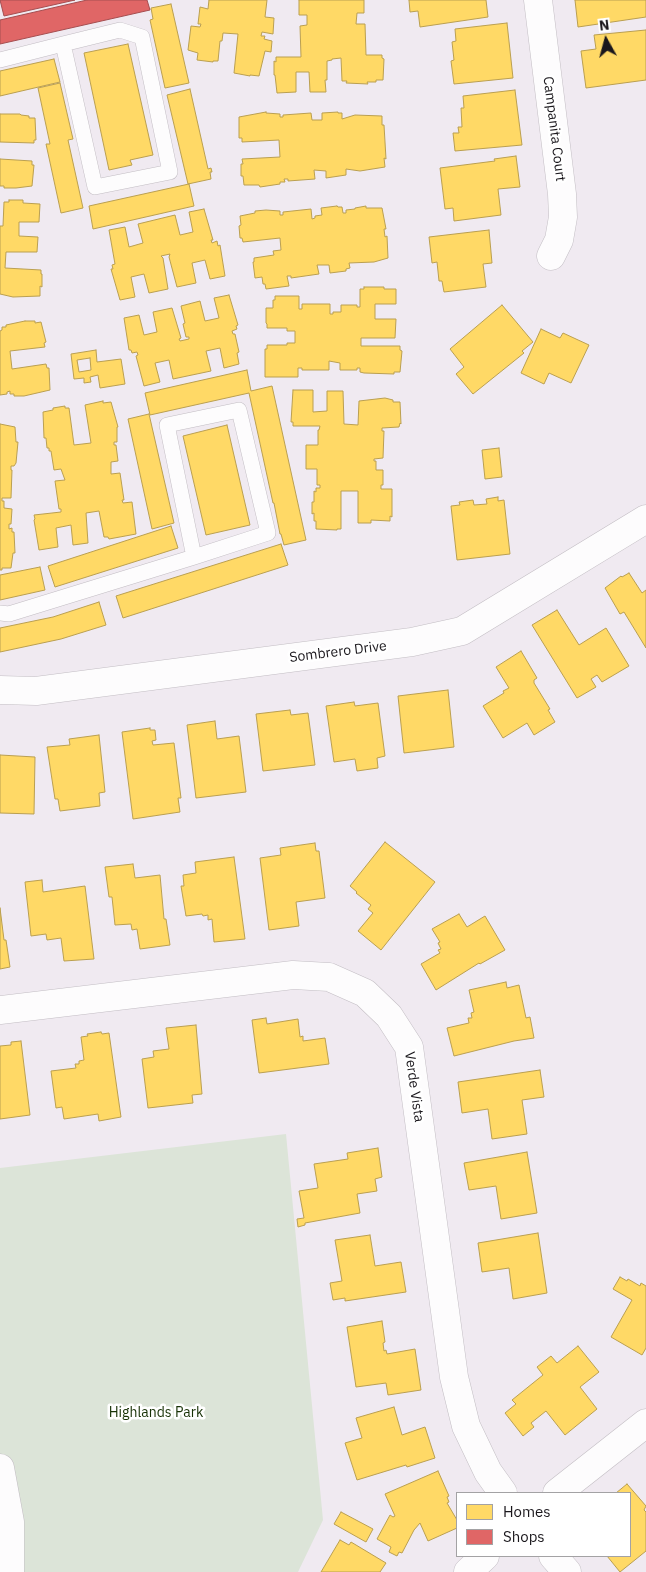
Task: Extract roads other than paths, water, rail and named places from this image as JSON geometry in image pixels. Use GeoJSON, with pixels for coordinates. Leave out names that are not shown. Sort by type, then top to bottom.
{"type":"FeatureCollection","features":[{"type":"Feature","properties":{"kind":"street","name":"Campanita Court"},"geometry":{"type":"LineString","coordinates":[[538,0],[562,194],[563,217],[559,240],[550,256]]}},
{"type":"Feature","properties":{"kind":"street","name":"Sombrero Drive"},"geometry":{"type":"LineString","coordinates":[[0,690],[36,691],[412,642],[462,631],[646,519]]}},
{"type":"Feature","properties":{"kind":"street","name":"Verde Vista"},"geometry":{"type":"LineString","coordinates":[[0,1010],[293,975],[329,977],[364,994],[389,1016],[409,1047],[454,1377],[466,1426],[488,1472],[502,1492]]}},
{"type":"Feature","properties":{"kind":"street"},"geometry":{"type":"LineString","coordinates":[[558,1492],[646,1423]]}},
{"type":"Feature","properties":{"kind":"street"},"geometry":{"type":"LineString","coordinates":[[0,1468],[10,1522],[10,1572]]}},
{"type":"Feature","properties":{"kind":"street"},"geometry":{"type":"LineString","coordinates":[[468,1572],[485,1557]]}},
{"type":"Feature","properties":{"kind":"street"},"geometry":{"type":"LineString","coordinates":[[554,1557],[567,1572]]}},
{"type":"Feature","properties":{"kind":"lane"},"geometry":{"type":"LineString","coordinates":[[0,60],[63,44],[120,30],[142,37],[170,172],[95,187],[63,44]]}},
{"type":"Feature","properties":{"kind":"lane"},"geometry":{"type":"LineString","coordinates":[[0,614],[9,614],[194,557],[268,533],[239,410],[167,425],[194,557]]}},
{"type":"Feature","properties":{"kind":"park label","name":"Highlands Park"},"geometry":{"type":"Point","coordinates":[156,1413]}}]}
